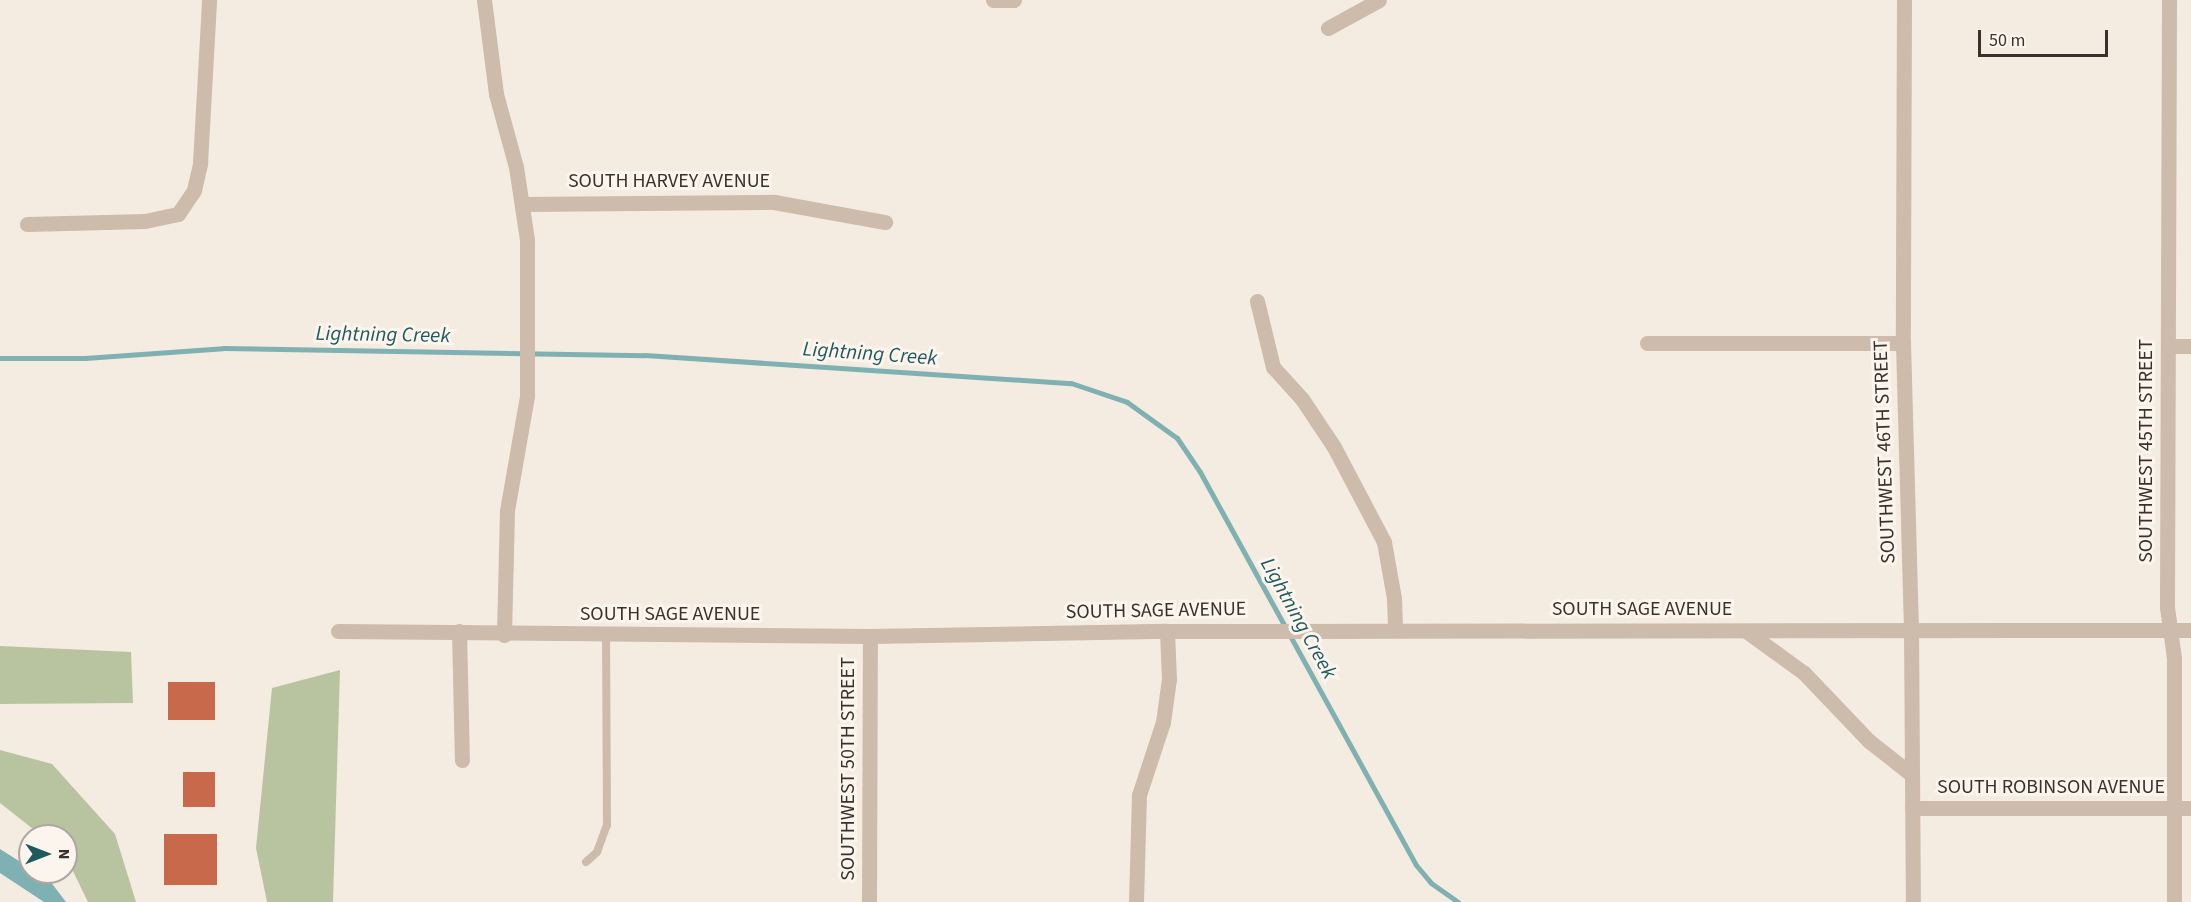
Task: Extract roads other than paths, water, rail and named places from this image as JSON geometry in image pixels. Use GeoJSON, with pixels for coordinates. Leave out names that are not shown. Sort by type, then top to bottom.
{"type":"FeatureCollection","features":[{"type":"Feature","properties":{"kind":"street"},"geometry":{"type":"LineString","coordinates":[[27,224],[145,221],[178,214],[194,190],[200,163],[209,0]]}},
{"type":"Feature","properties":{"kind":"street"},"geometry":{"type":"LineString","coordinates":[[484,0],[496,94],[522,204],[528,315],[527,396],[507,511],[504,635]]}},
{"type":"Feature","properties":{"kind":"street"},"geometry":{"type":"LineString","coordinates":[[993,0],[1014,0]]}},
{"type":"Feature","properties":{"kind":"street"},"geometry":{"type":"LineString","coordinates":[[1328,28],[1379,0]]}},
{"type":"Feature","properties":{"kind":"street","name":"SOUTHWEST 46TH STREET"},"geometry":{"type":"LineString","coordinates":[[1905,0],[1903,343],[1911,628],[1913,902]]}},
{"type":"Feature","properties":{"kind":"street","name":"SOUTHWEST 45TH STREET"},"geometry":{"type":"LineString","coordinates":[[2169,0],[2168,346],[2170,630],[2174,658],[2174,902]]}},
{"type":"Feature","properties":{"kind":"street","name":"SOUTH HARVEY AVENUE"},"geometry":{"type":"LineString","coordinates":[[522,204],[774,202],[885,222]]}},
{"type":"Feature","properties":{"kind":"street"},"geometry":{"type":"LineString","coordinates":[[1257,301],[1273,367],[1302,399],[1334,447],[1381,534],[1389,556],[1395,630]]}},
{"type":"Feature","properties":{"kind":"street"},"geometry":{"type":"LineString","coordinates":[[1647,343],[1903,343]]}},
{"type":"Feature","properties":{"kind":"street"},"geometry":{"type":"LineString","coordinates":[[2168,346],[2191,346]]}},
{"type":"Feature","properties":{"kind":"street","name":"SOUTH SAGE AVENUE"},"geometry":{"type":"LineString","coordinates":[[338,631],[459,631],[504,635],[870,636],[1358,630],[1911,628],[2191,630]]}},
{"type":"Feature","properties":{"kind":"street","name":"SOUTH ROBINSON AVENUE"},"geometry":{"type":"LineString","coordinates":[[1744,630],[1786,658],[1869,741],[1911,774]]}},
{"type":"Feature","properties":{"kind":"street"},"geometry":{"type":"LineString","coordinates":[[459,631],[462,760]]}},
{"type":"Feature","properties":{"kind":"street"},"geometry":{"type":"LineString","coordinates":[[1136,902],[1139,795],[1163,722],[1169,679],[1167,631]]}},
{"type":"Feature","properties":{"kind":"street","name":"SOUTHWEST 50TH STREET"},"geometry":{"type":"LineString","coordinates":[[869,902],[870,636]]}},
{"type":"Feature","properties":{"kind":"street","name":"SOUTH ROBINSON AVENUE"},"geometry":{"type":"LineString","coordinates":[[1912,808],[2191,808]]}},
{"type":"Feature","properties":{"kind":"lane"},"geometry":{"type":"LineString","coordinates":[[586,862],[597,852],[607,825],[606,635]]}},
{"type":"Feature","properties":{"kind":"water"},"geometry":{"type":"Polygon","coordinates":[[[0,849],[18,860],[18,884],[52,884],[66,902],[44,902],[0,873],[0,849]]]}},
{"type":"Feature","properties":{"kind":"waterway","name":"Lightning Creek"},"geometry":{"type":"LineString","coordinates":[[0,358],[85,358],[223,348],[645,355],[1071,383],[1127,402],[1177,438],[1200,472],[1416,865],[1431,883],[1458,902]]}}]}
